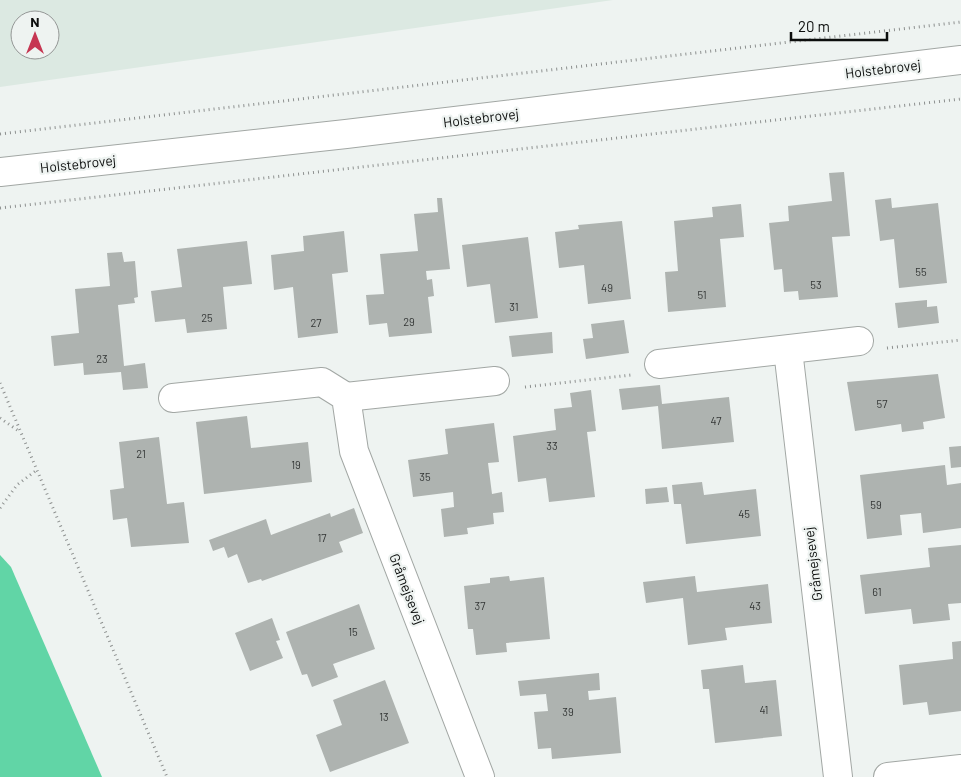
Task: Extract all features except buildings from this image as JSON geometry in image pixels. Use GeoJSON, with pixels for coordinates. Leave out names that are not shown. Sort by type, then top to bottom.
{"type":"FeatureCollection","features":[{"type":"Feature","properties":{"kind":"street","name":"Holstebrovej"},"geometry":{"type":"LineString","coordinates":[[0,172],[346,134],[961,60]]}},
{"type":"Feature","properties":{"kind":"street"},"geometry":{"type":"LineString","coordinates":[[659,364],[859,342]]}},
{"type":"Feature","properties":{"kind":"street","name":"Gråmejsevej"},"geometry":{"type":"LineString","coordinates":[[788,350],[838,777]]}},
{"type":"Feature","properties":{"kind":"street"},"geometry":{"type":"LineString","coordinates":[[173,398],[322,382],[346,397],[495,381]]}},
{"type":"Feature","properties":{"kind":"street","name":"Gråmejsevej"},"geometry":{"type":"LineString","coordinates":[[346,397],[354,451],[480,777]]}},
{"type":"Feature","properties":{"kind":"street"},"geometry":{"type":"LineString","coordinates":[[888,777],[961,769]]}},
{"type":"Feature","properties":{"kind":"path"},"geometry":{"type":"LineString","coordinates":[[0,134],[961,22]]}},
{"type":"Feature","properties":{"kind":"path"},"geometry":{"type":"LineString","coordinates":[[0,208],[961,99]]}},
{"type":"Feature","properties":{"kind":"path"},"geometry":{"type":"LineString","coordinates":[[859,342],[872,350],[961,340]]}},
{"type":"Feature","properties":{"kind":"path"},"geometry":{"type":"LineString","coordinates":[[495,381],[506,389],[639,374],[659,364]]}},
{"type":"Feature","properties":{"kind":"path"},"geometry":{"type":"LineString","coordinates":[[0,383],[167,777]]}},
{"type":"Feature","properties":{"kind":"path"},"geometry":{"type":"LineString","coordinates":[[0,418],[21,432]]}},
{"type":"Feature","properties":{"kind":"path"},"geometry":{"type":"LineString","coordinates":[[0,508],[17,485],[37,470]]}},
{"type":"Feature","properties":{"kind":"shaded area"},"geometry":{"type":"Polygon","coordinates":[[[0,0],[613,0],[0,87],[0,0]]]}},
{"type":"Feature","properties":{"kind":"green space"},"geometry":{"type":"Polygon","coordinates":[[[0,555],[11,567],[102,777],[0,777],[0,555]]]}}]}
